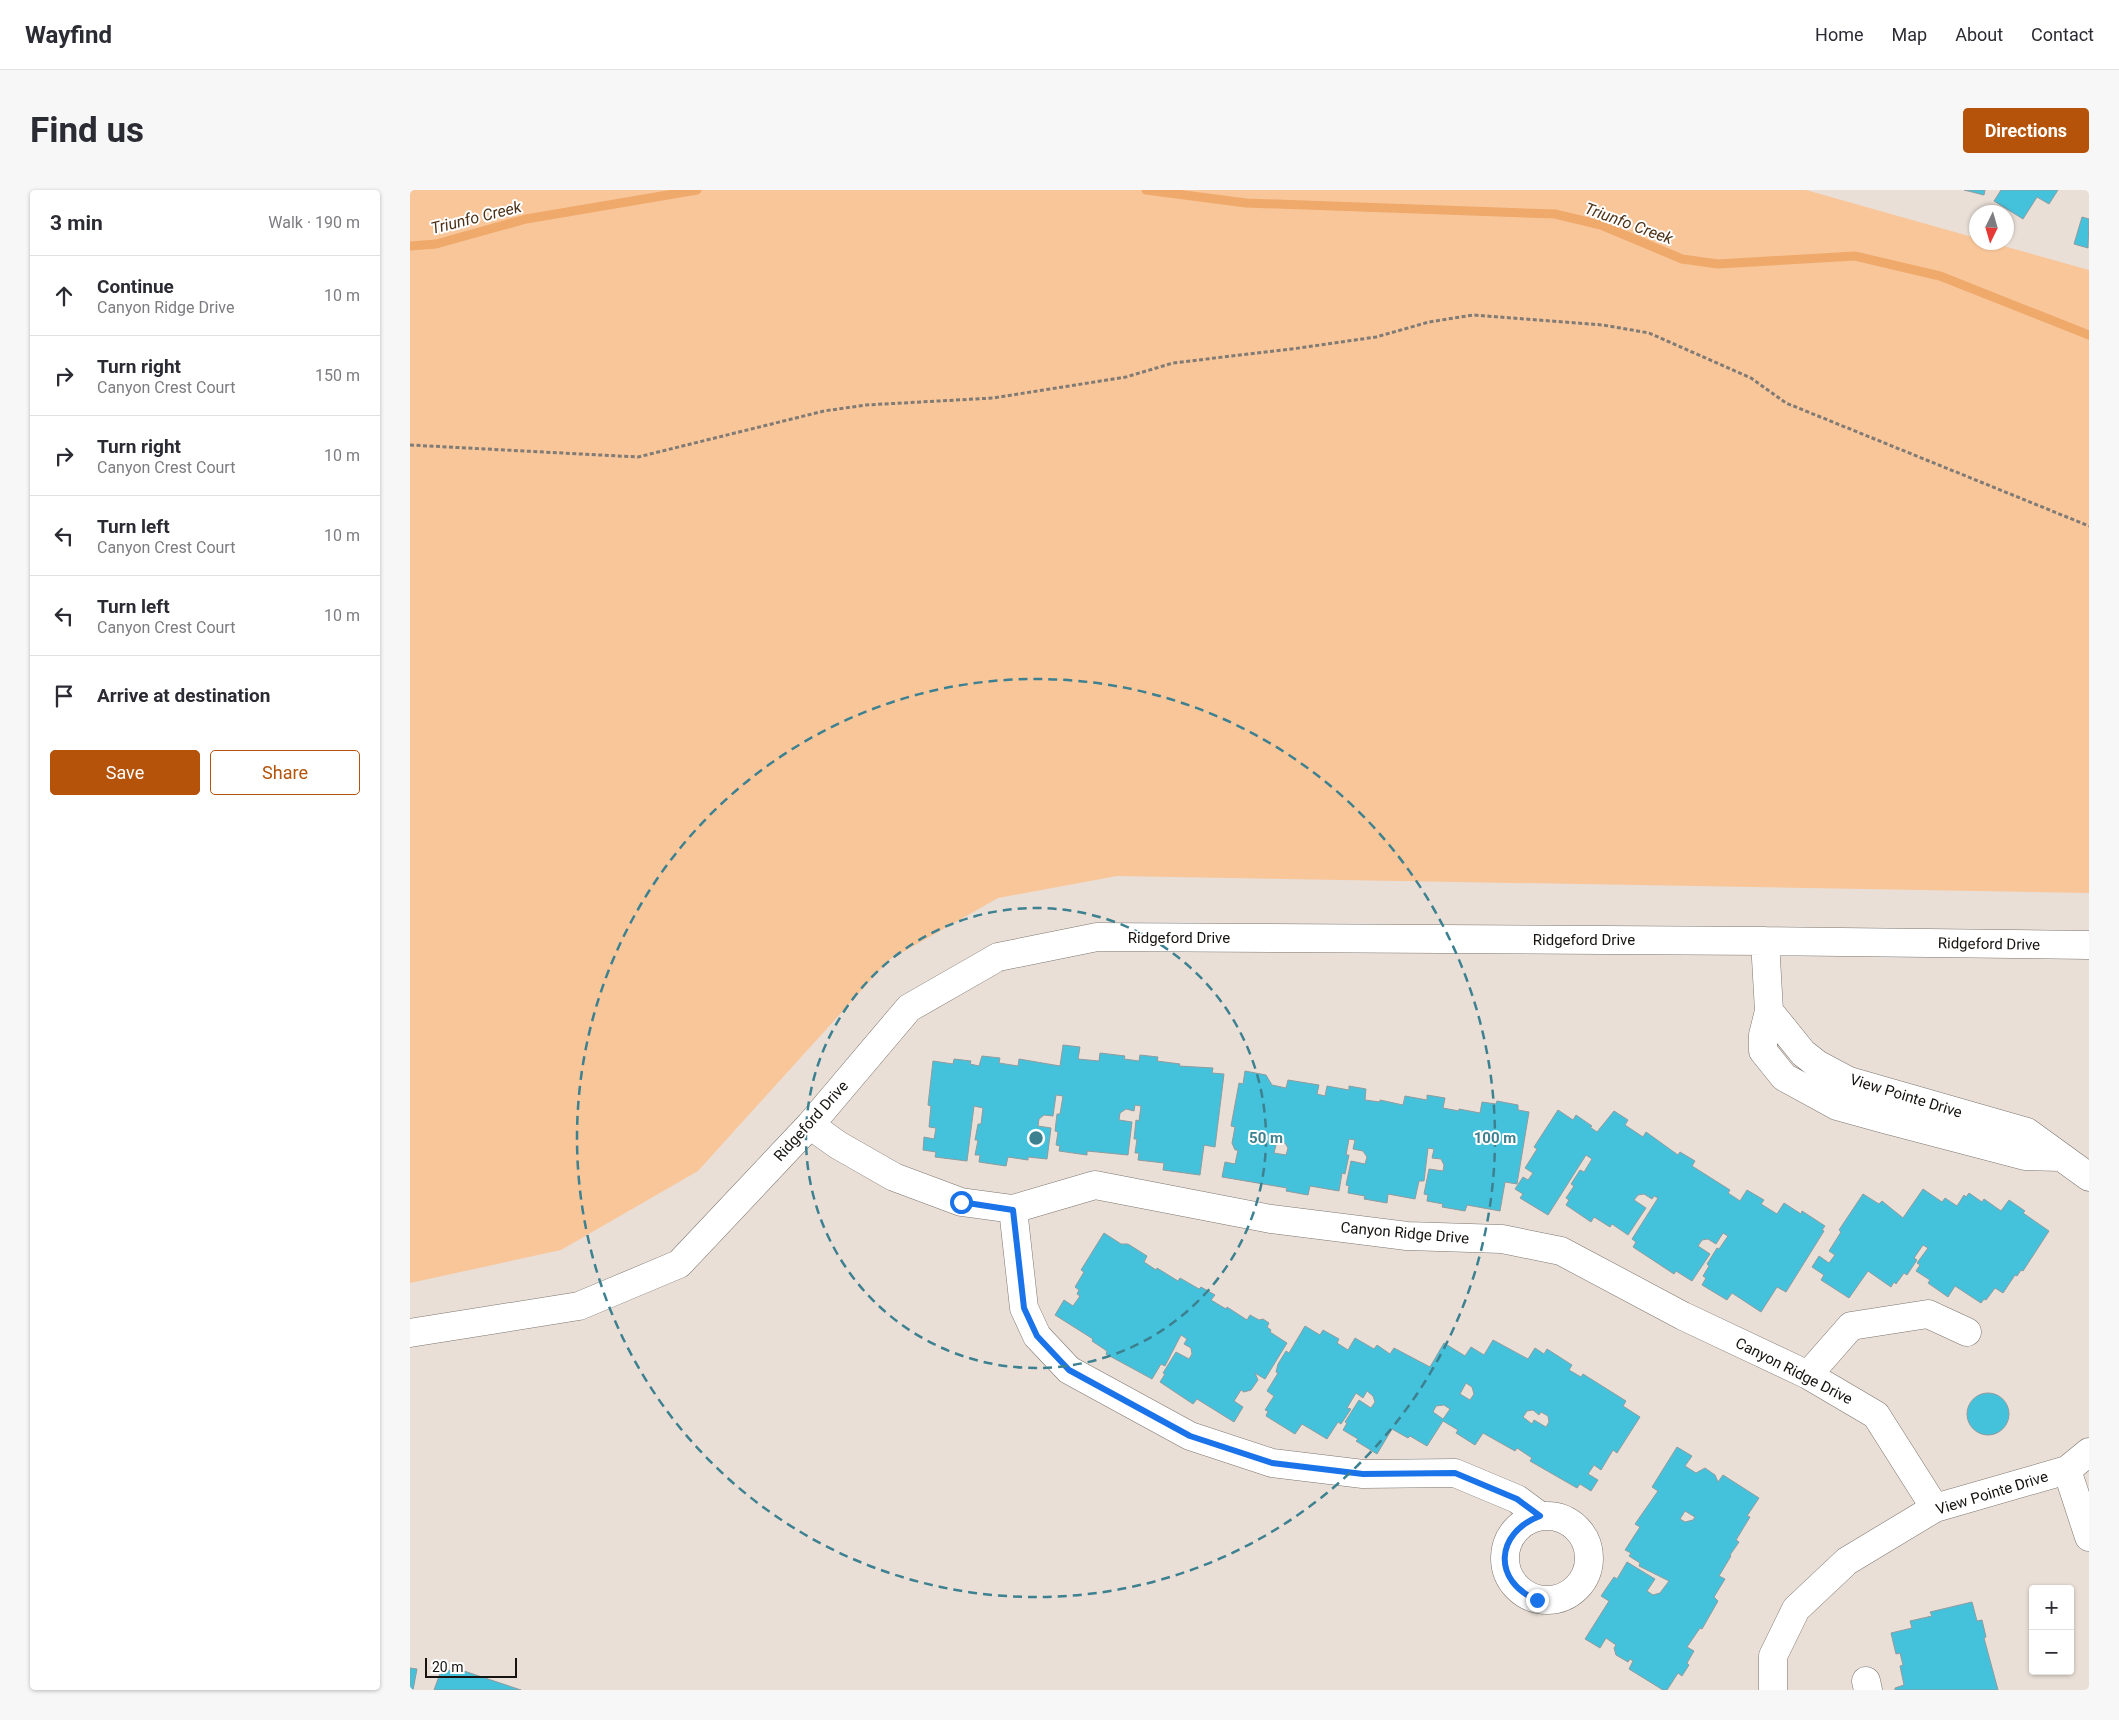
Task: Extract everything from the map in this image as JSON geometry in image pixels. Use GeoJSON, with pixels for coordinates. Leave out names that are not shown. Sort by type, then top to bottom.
{"type":"FeatureCollection","features":[{"type":"Feature","properties":{"kind":"street","name":"Ridgeford Drive"},"geometry":{"type":"LineString","coordinates":[[410,1333],[579,1306],[679,1264],[810,1125],[909,1008],[998,958],[1097,938],[1765,941],[2089,945]]}},
{"type":"Feature","properties":{"kind":"street","name":"View Pointe Drive"},"geometry":{"type":"LineString","coordinates":[[1765,941],[1769,1011],[1763,1035],[1763,1051],[1784,1077],[1837,1106],[2024,1156],[2060,1157],[2089,1177]]}},
{"type":"Feature","properties":{"kind":"street","name":"Canyon Ridge Drive"},"geometry":{"type":"LineString","coordinates":[[810,1125],[894,1177],[961,1202],[1013,1210],[1095,1186],[1271,1219],[1408,1236],[1502,1240],[1562,1251],[1683,1316],[1808,1375],[1876,1415],[1935,1508]]}},
{"type":"Feature","properties":{"kind":"street"},"geometry":{"type":"LineString","coordinates":[[1013,1210],[1024,1308],[1037,1336],[1069,1370],[1190,1436],[1272,1463],[1363,1474],[1455,1473],[1517,1499],[1540,1516]]}},
{"type":"Feature","properties":{"kind":"street"},"geometry":{"type":"LineString","coordinates":[[1808,1375],[1851,1326],[1928,1314],[1967,1332]]}},
{"type":"Feature","properties":{"kind":"street","name":"View Pointe Drive"},"geometry":{"type":"LineString","coordinates":[[1773,1690],[1773,1656],[1796,1608],[1848,1561],[1935,1508],[2067,1470],[2089,1452]]}},
{"type":"Feature","properties":{"kind":"street"},"geometry":{"type":"LineString","coordinates":[[2067,1470],[2089,1537]]}},
{"type":"Feature","properties":{"kind":"path"},"geometry":{"type":"LineString","coordinates":[[410,445],[638,457],[824,411],[866,405],[1002,397],[1126,377],[1173,363],[1376,337],[1429,322],[1473,315],[1603,325],[1649,333],[1751,378],[1786,403],[2089,526]]}},
{"type":"Feature","properties":{"kind":"shaded area"},"geometry":{"type":"Polygon","coordinates":[[[410,190],[1806,190],[1969,236],[1969,250],[2014,249],[2089,270],[2089,893],[1117,876],[998,898],[889,960],[698,1171],[561,1250],[410,1283],[410,190]]]}},
{"type":"Feature","properties":{"kind":"building"},"geometry":{"type":"Polygon","coordinates":[[[1964,190],[1985,190],[1984,195],[1964,190]]]}},
{"type":"Feature","properties":{"kind":"building"},"geometry":{"type":"Polygon","coordinates":[[[2001,190],[2058,190],[2049,204],[2037,197],[2023,219],[2014,213],[2014,205],[2000,205],[1994,201],[2001,190]]]}},
{"type":"Feature","properties":{"kind":"building"},"geometry":{"type":"Polygon","coordinates":[[[2082,217],[2089,219],[2088,248],[2074,244],[2082,217]]]}},
{"type":"Feature","properties":{"kind":"building"},"geometry":{"type":"Polygon","coordinates":[[[1063,1045],[1080,1047],[1078,1059],[1099,1061],[1100,1053],[1125,1056],[1124,1059],[1139,1061],[1140,1055],[1158,1057],[1157,1061],[1180,1064],[1179,1066],[1213,1068],[1212,1073],[1224,1074],[1215,1147],[1204,1145],[1200,1175],[1163,1170],[1164,1163],[1138,1160],[1139,1153],[1135,1153],[1137,1139],[1134,1139],[1136,1120],[1139,1121],[1141,1106],[1135,1105],[1134,1111],[1126,1109],[1120,1113],[1119,1120],[1132,1122],[1128,1155],[1087,1151],[1087,1155],[1059,1151],[1060,1146],[1056,1145],[1058,1132],[1055,1131],[1057,1114],[1060,1114],[1063,1096],[1056,1095],[1053,1116],[1044,1115],[1039,1119],[1038,1126],[1051,1128],[1047,1159],[1028,1157],[1028,1160],[1008,1157],[1006,1166],[979,1162],[980,1155],[975,1155],[978,1140],[975,1140],[978,1124],[981,1124],[983,1108],[974,1106],[967,1161],[935,1157],[936,1152],[923,1150],[924,1137],[934,1139],[936,1128],[929,1127],[931,1106],[928,1105],[933,1061],[953,1064],[954,1059],[971,1061],[970,1064],[979,1066],[982,1056],[1000,1058],[999,1063],[1018,1066],[1019,1059],[1060,1066],[1063,1045]]]}},
{"type":"Feature","properties":{"kind":"building"},"geometry":{"type":"Polygon","coordinates":[[[1245,1071],[1266,1075],[1272,1085],[1286,1088],[1288,1080],[1319,1085],[1317,1094],[1325,1096],[1327,1086],[1349,1090],[1349,1086],[1366,1089],[1365,1100],[1380,1102],[1380,1100],[1403,1105],[1405,1096],[1427,1100],[1427,1095],[1445,1098],[1443,1108],[1459,1111],[1459,1109],[1480,1113],[1482,1102],[1496,1104],[1497,1101],[1518,1105],[1518,1110],[1529,1112],[1517,1184],[1505,1182],[1500,1211],[1467,1205],[1465,1211],[1442,1207],[1443,1204],[1427,1201],[1428,1195],[1424,1194],[1429,1169],[1443,1171],[1444,1165],[1441,1159],[1432,1158],[1434,1149],[1428,1148],[1424,1181],[1419,1181],[1415,1199],[1388,1194],[1387,1203],[1364,1199],[1365,1196],[1348,1193],[1349,1186],[1346,1185],[1351,1161],[1365,1164],[1367,1157],[1363,1151],[1353,1149],[1355,1140],[1349,1139],[1346,1155],[1349,1155],[1345,1174],[1342,1173],[1339,1191],[1310,1186],[1308,1195],[1286,1191],[1287,1188],[1222,1177],[1225,1162],[1235,1164],[1238,1150],[1235,1150],[1232,1143],[1235,1127],[1231,1126],[1239,1083],[1243,1084],[1245,1071]],[[1277,1141],[1274,1153],[1286,1155],[1288,1148],[1285,1143],[1277,1141]]]}},
{"type":"Feature","properties":{"kind":"building"},"geometry":{"type":"Polygon","coordinates":[[[1558,1110],[1573,1120],[1576,1115],[1592,1126],[1590,1127],[1597,1132],[1614,1111],[1628,1120],[1625,1125],[1643,1137],[1646,1132],[1678,1155],[1680,1152],[1695,1161],[1692,1166],[1730,1190],[1728,1193],[1740,1201],[1747,1190],[1764,1200],[1761,1204],[1777,1214],[1784,1203],[1801,1214],[1802,1211],[1825,1226],[1822,1230],[1824,1231],[1786,1292],[1777,1287],[1761,1312],[1732,1293],[1727,1300],[1702,1285],[1706,1278],[1703,1276],[1709,1266],[1707,1264],[1717,1248],[1719,1249],[1728,1236],[1723,1233],[1716,1244],[1708,1239],[1702,1240],[1698,1246],[1710,1254],[1692,1281],[1676,1271],[1674,1274],[1633,1247],[1636,1242],[1632,1239],[1658,1198],[1654,1196],[1652,1199],[1644,1194],[1638,1195],[1634,1200],[1646,1208],[1628,1235],[1612,1224],[1610,1227],[1594,1217],[1591,1222],[1566,1205],[1569,1200],[1566,1198],[1574,1186],[1571,1184],[1580,1170],[1584,1172],[1592,1159],[1586,1155],[1548,1215],[1520,1198],[1523,1194],[1515,1189],[1523,1177],[1528,1180],[1533,1173],[1525,1168],[1537,1149],[1534,1147],[1558,1110]]]}},
{"type":"Feature","properties":{"kind":"building"},"geometry":{"type":"Polygon","coordinates":[[[1923,1189],[1942,1202],[1945,1198],[1957,1206],[1964,1195],[1966,1197],[1969,1193],[1982,1202],[1984,1199],[2001,1211],[2009,1200],[2025,1211],[2023,1213],[2049,1231],[2023,1271],[2021,1270],[2017,1276],[2015,1275],[2003,1293],[1995,1288],[1986,1300],[1984,1299],[1981,1303],[1955,1286],[1948,1297],[1928,1283],[1930,1280],[1916,1271],[1920,1265],[1917,1263],[1928,1248],[1923,1245],[1914,1258],[1917,1260],[1907,1275],[1904,1273],[1896,1284],[1894,1282],[1891,1287],[1868,1271],[1849,1298],[1821,1280],[1824,1275],[1812,1267],[1819,1256],[1829,1263],[1835,1255],[1829,1251],[1841,1232],[1839,1230],[1863,1194],[1879,1204],[1882,1201],[1903,1218],[1923,1189]]]}},
{"type":"Feature","properties":{"kind":"building"},"geometry":{"type":"Polygon","coordinates":[[[1104,1233],[1121,1244],[1128,1244],[1147,1256],[1144,1262],[1156,1270],[1157,1268],[1178,1281],[1180,1278],[1199,1289],[1201,1287],[1215,1295],[1211,1300],[1226,1309],[1227,1307],[1247,1320],[1250,1315],[1259,1320],[1263,1319],[1269,1323],[1267,1327],[1271,1330],[1270,1332],[1287,1343],[1265,1379],[1255,1373],[1258,1380],[1251,1390],[1244,1392],[1241,1390],[1234,1401],[1243,1407],[1234,1422],[1197,1399],[1193,1404],[1160,1382],[1165,1374],[1163,1373],[1176,1352],[1189,1359],[1192,1354],[1191,1348],[1184,1344],[1187,1339],[1181,1335],[1165,1366],[1161,1364],[1152,1379],[1106,1354],[1107,1351],[1092,1341],[1093,1339],[1055,1315],[1064,1300],[1073,1306],[1080,1296],[1077,1294],[1079,1290],[1075,1287],[1084,1272],[1081,1270],[1104,1233]]]}},
{"type":"Feature","properties":{"kind":"building"},"geometry":{"type":"Polygon","coordinates":[[[1305,1326],[1320,1335],[1323,1330],[1339,1339],[1337,1343],[1348,1350],[1355,1338],[1374,1349],[1377,1345],[1390,1354],[1394,1348],[1430,1367],[1444,1343],[1465,1356],[1471,1347],[1484,1355],[1493,1340],[1528,1359],[1535,1348],[1544,1354],[1547,1349],[1572,1365],[1569,1370],[1581,1377],[1583,1374],[1626,1401],[1623,1406],[1640,1417],[1617,1453],[1613,1450],[1601,1470],[1594,1465],[1588,1474],[1598,1480],[1591,1491],[1580,1484],[1577,1488],[1530,1461],[1532,1458],[1517,1448],[1515,1451],[1483,1433],[1475,1445],[1456,1433],[1458,1430],[1443,1421],[1427,1446],[1410,1436],[1408,1438],[1392,1429],[1377,1454],[1343,1430],[1347,1423],[1345,1422],[1359,1400],[1371,1408],[1375,1402],[1373,1396],[1367,1391],[1363,1398],[1356,1393],[1347,1408],[1351,1409],[1341,1424],[1338,1422],[1327,1439],[1302,1424],[1295,1434],[1266,1416],[1268,1411],[1265,1410],[1274,1396],[1267,1391],[1278,1373],[1276,1372],[1278,1364],[1286,1351],[1289,1353],[1305,1326]],[[1466,1383],[1460,1394],[1470,1400],[1474,1394],[1472,1387],[1466,1383]],[[1444,1405],[1436,1406],[1433,1412],[1443,1419],[1450,1409],[1444,1405]],[[1533,1410],[1527,1411],[1523,1417],[1532,1424],[1534,1420],[1546,1427],[1549,1422],[1548,1416],[1541,1412],[1539,1415],[1533,1410]]]}},
{"type":"Feature","properties":{"kind":"building"},"geometry":{"type":"Polygon","coordinates":[[[1992,1393],[2000,1396],[2006,1402],[2009,1414],[2006,1426],[2000,1432],[1984,1435],[1976,1432],[1970,1426],[1967,1410],[1970,1402],[1976,1396],[1992,1393]]]}},
{"type":"Feature","properties":{"kind":"building"},"geometry":{"type":"Polygon","coordinates":[[[1677,1447],[1692,1456],[1685,1466],[1696,1473],[1705,1468],[1715,1475],[1718,1482],[1723,1475],[1759,1498],[1747,1516],[1750,1517],[1736,1540],[1739,1542],[1719,1576],[1725,1579],[1714,1597],[1718,1601],[1702,1629],[1700,1628],[1687,1647],[1694,1651],[1687,1663],[1689,1665],[1682,1676],[1678,1673],[1667,1690],[1663,1690],[1629,1669],[1633,1661],[1630,1659],[1628,1662],[1616,1655],[1614,1648],[1616,1645],[1606,1638],[1600,1648],[1585,1639],[1609,1601],[1601,1596],[1614,1577],[1617,1579],[1627,1562],[1655,1579],[1647,1591],[1653,1595],[1660,1593],[1669,1581],[1639,1566],[1640,1563],[1629,1556],[1631,1553],[1625,1550],[1640,1527],[1635,1524],[1658,1491],[1652,1487],[1677,1447]],[[1685,1511],[1680,1519],[1685,1522],[1693,1520],[1695,1517],[1685,1511]]]}},
{"type":"Feature","properties":{"kind":"building"},"geometry":{"type":"Polygon","coordinates":[[[1972,1602],[1977,1621],[1982,1620],[1986,1637],[1984,1638],[1998,1690],[1895,1690],[1895,1688],[1904,1685],[1900,1666],[1903,1665],[1900,1653],[1896,1654],[1891,1633],[1912,1628],[1910,1621],[1932,1616],[1930,1612],[1972,1602]]]}},
{"type":"Feature","properties":{"kind":"building"},"geometry":{"type":"Polygon","coordinates":[[[410,1668],[417,1669],[413,1690],[410,1690],[410,1668]]]}},
{"type":"Feature","properties":{"kind":"building"},"geometry":{"type":"Polygon","coordinates":[[[442,1668],[462,1674],[464,1671],[521,1690],[434,1690],[442,1668]]]}},
{"type":"Feature","properties":{"kind":"waterway","name":"Triunfo Creek"},"geometry":{"type":"LineString","coordinates":[[410,246],[436,244],[526,219],[697,190]]}},
{"type":"Feature","properties":{"kind":"waterway","name":"Triunfo Creek"},"geometry":{"type":"LineString","coordinates":[[1146,190],[1246,203],[1555,214],[1601,225],[1682,259],[1718,264],[1855,256],[1940,276],[2089,335]]}},
{"type":"Feature","properties":{"kind":"route"},"geometry":{"type":"LineString","coordinates":[[961,1202],[1013,1210],[1024,1308],[1037,1336],[1069,1370],[1190,1436],[1272,1463],[1363,1474],[1455,1473],[1517,1499],[1540,1516],[1526,1522],[1515,1531],[1507,1543],[1504,1557],[1507,1571],[1513,1584],[1523,1594],[1537,1600]]}}]}
